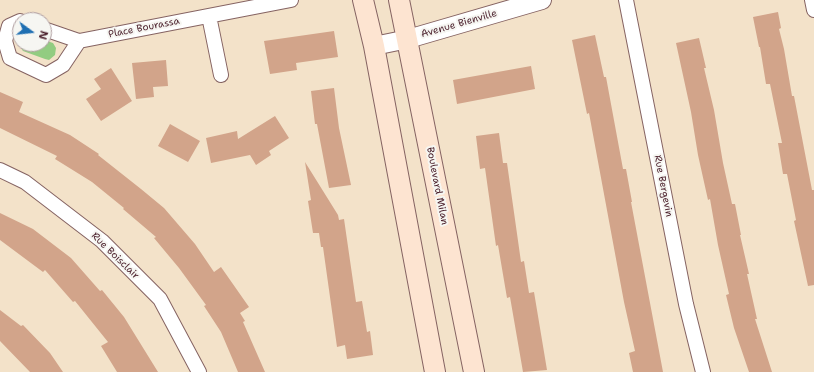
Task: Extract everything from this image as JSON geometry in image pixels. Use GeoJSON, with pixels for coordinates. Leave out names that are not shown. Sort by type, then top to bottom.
{"type":"FeatureCollection","features":[{"type":"Feature","properties":{"kind":"main road"},"geometry":{"type":"LineString","coordinates":[[363,0],[374,46],[435,372]]}},
{"type":"Feature","properties":{"kind":"main road","name":"Boulevard Milan"},"geometry":{"type":"LineString","coordinates":[[399,0],[474,372]]}},
{"type":"Feature","properties":{"kind":"street","name":"Place Bourassa"},"geometry":{"type":"LineString","coordinates":[[52,32],[79,41],[291,0]]}},
{"type":"Feature","properties":{"kind":"street","name":"Avenue Bienville"},"geometry":{"type":"LineString","coordinates":[[374,46],[408,39],[542,0]]}},
{"type":"Feature","properties":{"kind":"street","name":"Rue Bergevin"},"geometry":{"type":"LineString","coordinates":[[626,0],[686,304],[703,372]]}},
{"type":"Feature","properties":{"kind":"street"},"geometry":{"type":"LineString","coordinates":[[812,0],[814,10]]}},
{"type":"Feature","properties":{"kind":"street"},"geometry":{"type":"LineString","coordinates":[[209,16],[221,75]]}},
{"type":"Feature","properties":{"kind":"street"},"geometry":{"type":"LineString","coordinates":[[12,25],[9,26],[5,41],[10,58],[46,75],[63,65],[79,41]]}},
{"type":"Feature","properties":{"kind":"street","name":"Rue Boisclair"},"geometry":{"type":"LineString","coordinates":[[0,170],[24,182],[107,246],[160,299],[199,372]]}},
{"type":"Feature","properties":{"kind":"green space"},"geometry":{"type":"Polygon","coordinates":[[[53,43],[56,48],[55,55],[49,60],[26,52],[52,52],[53,43]]]}},
{"type":"Feature","properties":{"kind":"building"},"geometry":{"type":"Polygon","coordinates":[[[778,12],[781,28],[779,29],[792,96],[794,96],[812,190],[814,190],[814,285],[808,286],[794,221],[796,220],[787,174],[783,174],[778,143],[782,143],[770,84],[766,84],[753,17],[778,12]]]}},
{"type":"Feature","properties":{"kind":"building"},"geometry":{"type":"Polygon","coordinates":[[[334,31],[338,57],[296,63],[297,70],[270,74],[264,41],[334,31]]]}},
{"type":"Feature","properties":{"kind":"building"},"geometry":{"type":"Polygon","coordinates":[[[595,35],[604,77],[606,77],[623,169],[626,169],[663,372],[633,372],[629,353],[635,351],[624,302],[589,113],[587,114],[572,40],[595,35]]]}},
{"type":"Feature","properties":{"kind":"building"},"geometry":{"type":"Polygon","coordinates":[[[699,38],[706,68],[704,68],[714,110],[723,163],[732,204],[735,204],[749,274],[747,274],[757,319],[755,319],[772,372],[749,372],[734,328],[726,295],[729,294],[710,199],[708,200],[698,155],[691,112],[676,43],[699,38]]]}},
{"type":"Feature","properties":{"kind":"building"},"geometry":{"type":"Polygon","coordinates":[[[166,60],[168,86],[153,87],[154,97],[136,99],[132,63],[166,60]]]}},
{"type":"Feature","properties":{"kind":"building"},"geometry":{"type":"Polygon","coordinates":[[[531,66],[535,89],[457,104],[453,80],[531,66]]]}},
{"type":"Feature","properties":{"kind":"building"},"geometry":{"type":"Polygon","coordinates":[[[111,68],[132,101],[101,121],[86,99],[101,89],[94,79],[111,68]]]}},
{"type":"Feature","properties":{"kind":"building"},"geometry":{"type":"Polygon","coordinates":[[[334,88],[339,128],[351,185],[329,188],[317,124],[315,124],[311,91],[334,88]]]}},
{"type":"Feature","properties":{"kind":"building"},"geometry":{"type":"Polygon","coordinates":[[[0,92],[23,102],[19,112],[70,135],[99,154],[98,155],[164,208],[195,244],[214,272],[221,267],[249,307],[240,313],[245,321],[243,322],[265,372],[238,372],[221,332],[204,306],[206,305],[179,268],[154,238],[156,237],[92,182],[55,159],[57,156],[0,128],[0,92]]]}},
{"type":"Feature","properties":{"kind":"building"},"geometry":{"type":"Polygon","coordinates":[[[275,116],[289,138],[269,151],[271,155],[256,165],[250,155],[211,163],[206,138],[237,131],[238,139],[275,116]]]}},
{"type":"Feature","properties":{"kind":"building"},"geometry":{"type":"Polygon","coordinates":[[[170,124],[200,141],[188,162],[158,146],[170,124]]]}},
{"type":"Feature","properties":{"kind":"building"},"geometry":{"type":"Polygon","coordinates":[[[499,133],[503,163],[507,163],[521,262],[524,261],[529,293],[534,292],[547,370],[523,372],[510,297],[507,298],[498,245],[496,246],[485,168],[480,169],[476,136],[499,133]]]}},
{"type":"Feature","properties":{"kind":"building"},"geometry":{"type":"Polygon","coordinates":[[[305,162],[338,215],[339,220],[344,219],[356,302],[362,301],[367,332],[370,331],[373,355],[347,359],[345,345],[337,347],[323,247],[321,247],[319,233],[313,233],[308,201],[311,200],[305,162]]]}},
{"type":"Feature","properties":{"kind":"building"},"geometry":{"type":"Polygon","coordinates":[[[0,213],[33,229],[71,258],[100,291],[102,290],[124,317],[158,372],[117,372],[101,346],[108,342],[75,301],[73,302],[45,270],[43,272],[0,240],[0,213]]]}},
{"type":"Feature","properties":{"kind":"building"},"geometry":{"type":"Polygon","coordinates":[[[0,310],[21,326],[23,325],[50,353],[63,372],[30,372],[0,341],[0,310]]]}}]}
